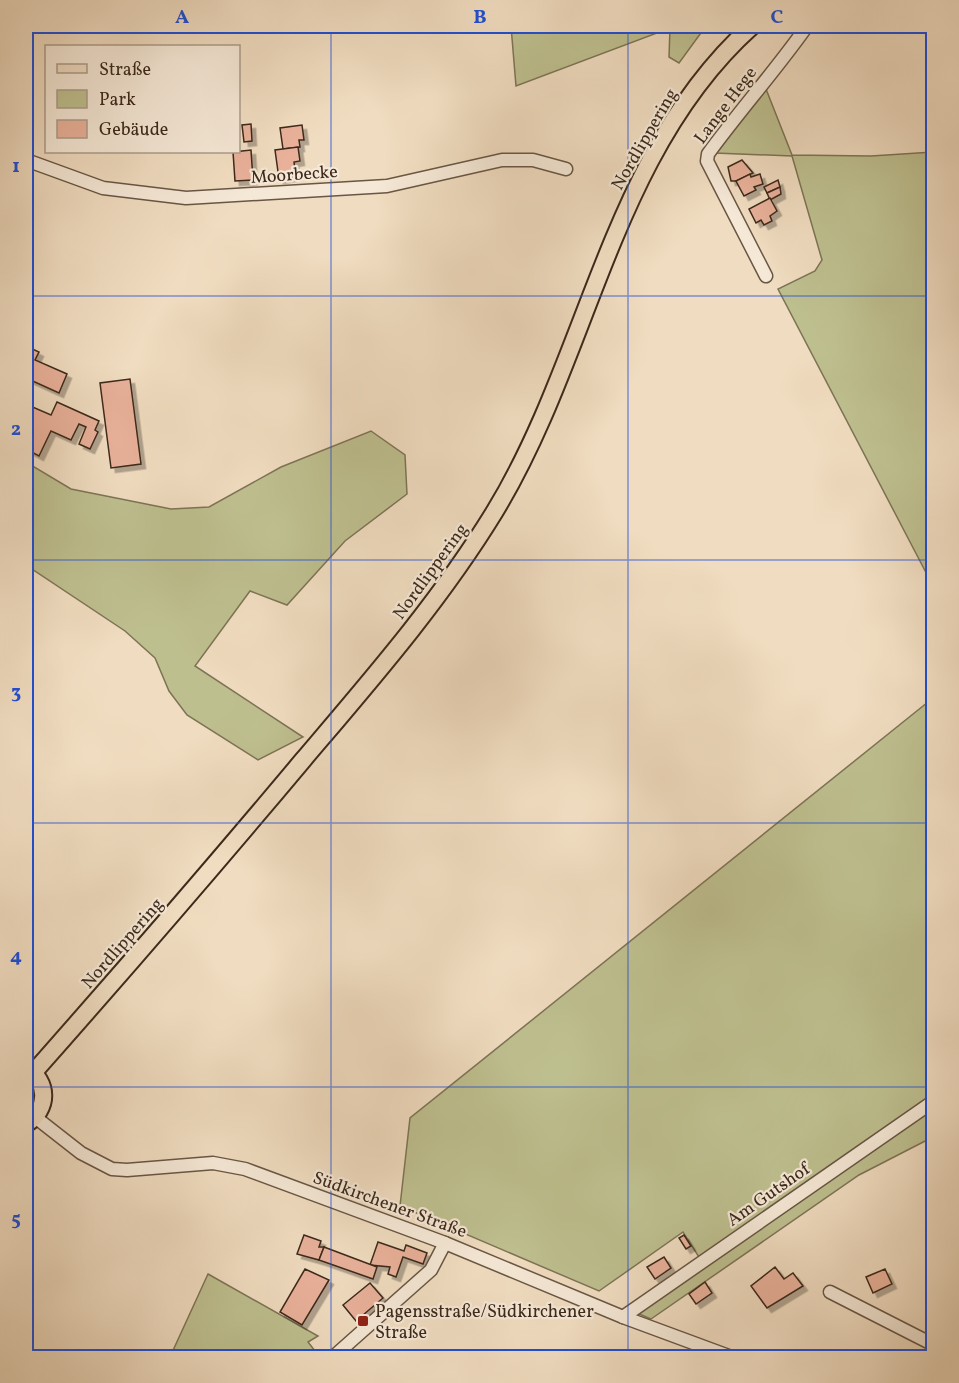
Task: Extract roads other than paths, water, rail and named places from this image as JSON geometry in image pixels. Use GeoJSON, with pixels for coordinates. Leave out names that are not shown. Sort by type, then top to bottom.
{"type":"FeatureCollection","features":[{"type":"Feature","properties":{"kind":"main road","name":"Nordlippering"},"geometry":{"type":"LineString","coordinates":[[30,1069],[171,917],[431,607],[466,557],[536,436],[625,214],[652,156],[697,88],[752,26]]}},
{"type":"Feature","properties":{"kind":"main road"},"geometry":{"type":"LineString","coordinates":[[30,1069],[44,1089],[44,1099],[30,1120]]}},
{"type":"Feature","properties":{"kind":"street","name":"Lange Hege"},"geometry":{"type":"LineString","coordinates":[[766,276],[707,161],[708,154],[807,26]]}},
{"type":"Feature","properties":{"kind":"street","name":"Moorbecke"},"geometry":{"type":"LineString","coordinates":[[26,160],[104,188],[186,198],[387,186],[502,160],[533,160],[566,169]]}},
{"type":"Feature","properties":{"kind":"street","name":"Am Gutshof"},"geometry":{"type":"LineString","coordinates":[[623,1317],[933,1101]]}},
{"type":"Feature","properties":{"kind":"street","name":"Südkirchener Straße"},"geometry":{"type":"LineString","coordinates":[[30,1120],[81,1153],[112,1168],[127,1170],[213,1163],[245,1170],[445,1243],[623,1317],[734,1358]]}},
{"type":"Feature","properties":{"kind":"street"},"geometry":{"type":"LineString","coordinates":[[332,1358],[431,1270],[445,1243]]}},
{"type":"Feature","properties":{"kind":"street"},"geometry":{"type":"LineString","coordinates":[[830,1292],[933,1345]]}},
{"type":"Feature","properties":{"kind":"place","name":"Pagensstraße/Südkirchener Straße"},"geometry":{"type":"Point","coordinates":[363,1321]}}]}
